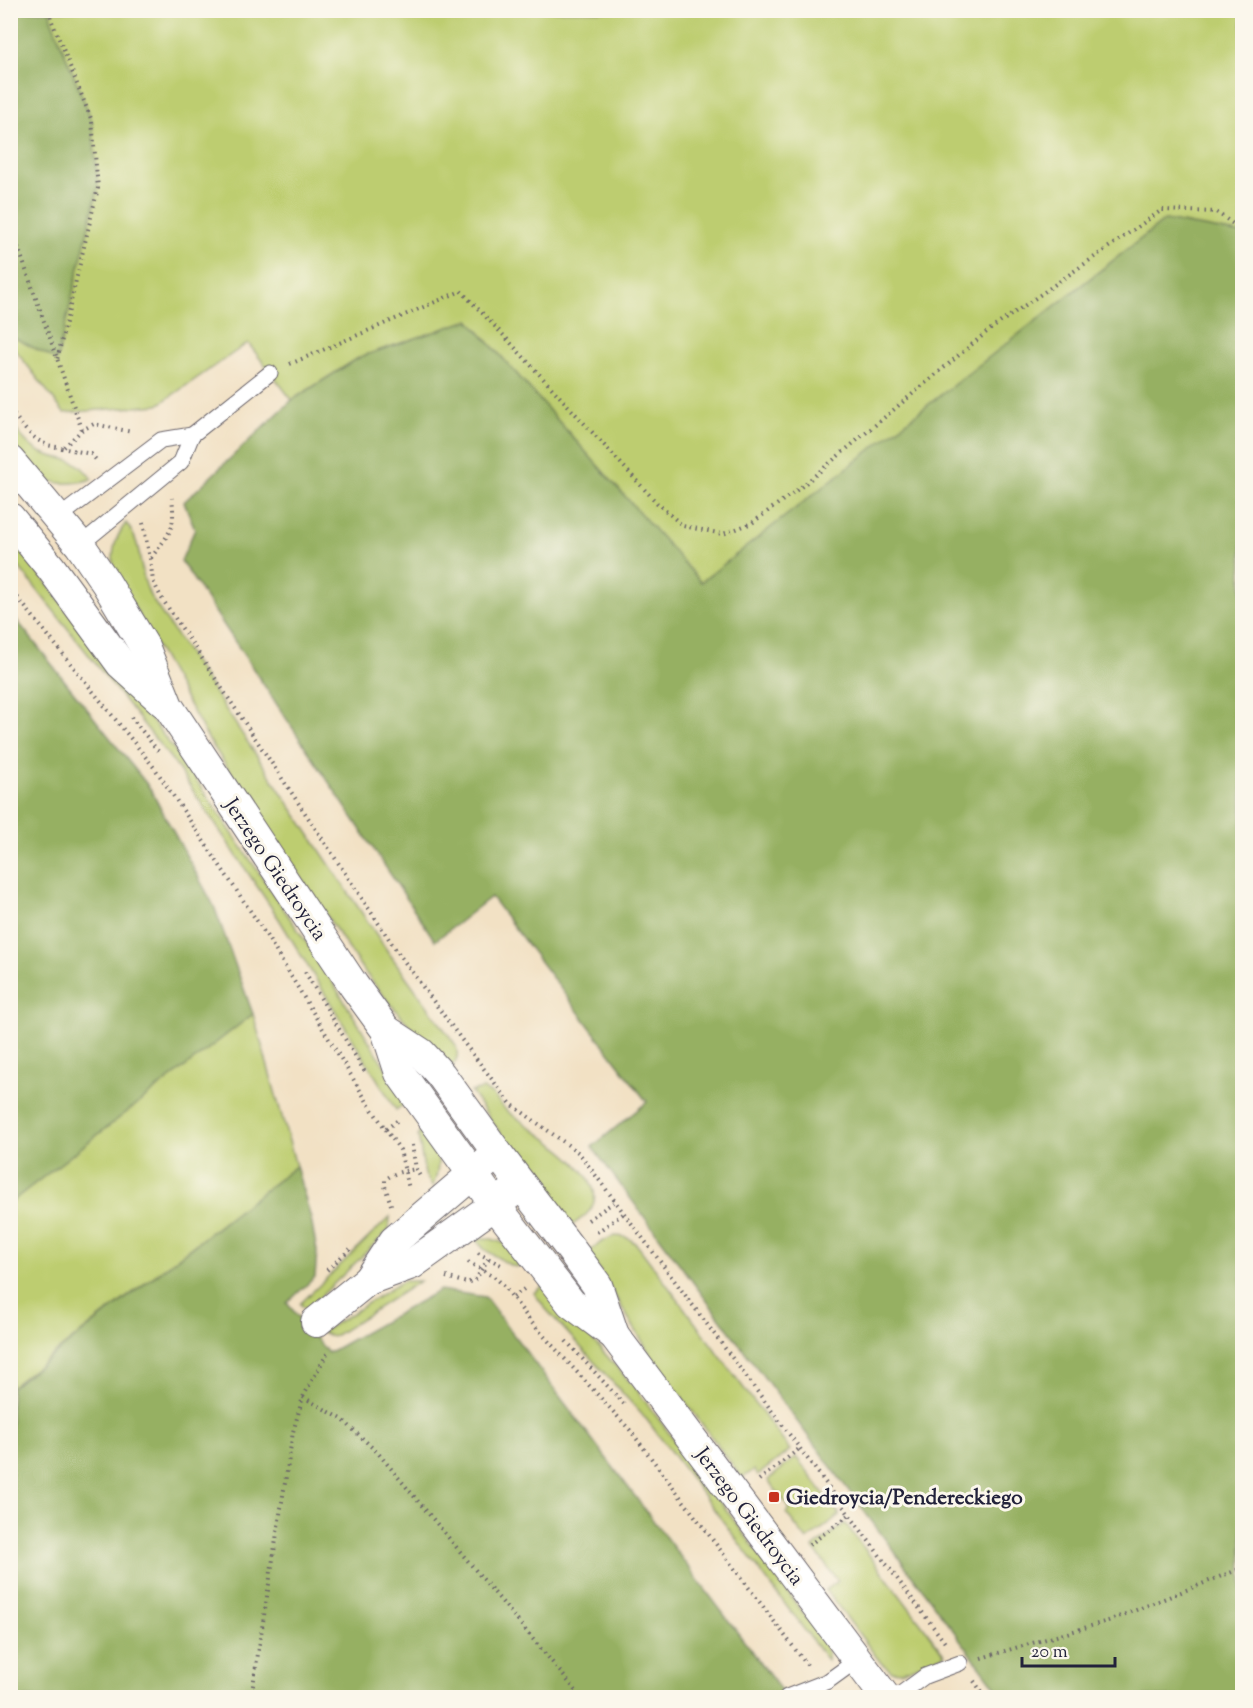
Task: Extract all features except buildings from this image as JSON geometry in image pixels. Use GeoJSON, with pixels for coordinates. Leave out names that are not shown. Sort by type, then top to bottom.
{"type":"FeatureCollection","features":[{"type":"Feature","properties":{"kind":"street","name":"Jerzego Giedroycia"},"geometry":{"type":"LineString","coordinates":[[10,461],[80,545],[106,584],[144,646],[168,706],[354,986],[386,1030],[400,1073],[495,1205],[571,1303],[614,1335],[886,1698]]}},
{"type":"Feature","properties":{"kind":"street"},"geometry":{"type":"LineString","coordinates":[[20,529],[58,518]]}},
{"type":"Feature","properties":{"kind":"street","name":"Jerzego Giedroycia"},"geometry":{"type":"LineString","coordinates":[[20,529],[121,664],[168,706]]}},
{"type":"Feature","properties":{"kind":"street"},"geometry":{"type":"LineString","coordinates":[[51,568],[80,545]]}},
{"type":"Feature","properties":{"kind":"street","name":"Jerzego Giedroycia"},"geometry":{"type":"LineString","coordinates":[[386,1030],[421,1053],[441,1075],[498,1154],[573,1251],[597,1286],[614,1335]]}},
{"type":"Feature","properties":{"kind":"street"},"geometry":{"type":"LineString","coordinates":[[324,1332],[368,1280],[394,1241],[498,1154]]}},
{"type":"Feature","properties":{"kind":"street"},"geometry":{"type":"LineString","coordinates":[[368,1280],[412,1264],[522,1185]]}},
{"type":"Feature","properties":{"kind":"lane"},"geometry":{"type":"LineString","coordinates":[[58,518],[161,440],[192,435],[270,373]]}},
{"type":"Feature","properties":{"kind":"lane"},"geometry":{"type":"LineString","coordinates":[[80,545],[181,462],[192,435]]}},
{"type":"Feature","properties":{"kind":"lane"},"geometry":{"type":"LineString","coordinates":[[787,1697],[828,1681],[857,1660]]}},
{"type":"Feature","properties":{"kind":"lane"},"geometry":{"type":"LineString","coordinates":[[895,1698],[925,1676],[960,1664]]}},
{"type":"Feature","properties":{"kind":"path"},"geometry":{"type":"LineString","coordinates":[[10,28],[17,10]]}},
{"type":"Feature","properties":{"kind":"path"},"geometry":{"type":"LineString","coordinates":[[50,10],[51,19],[92,121],[98,188],[57,360]]}},
{"type":"Feature","properties":{"kind":"path"},"geometry":{"type":"LineString","coordinates":[[270,373],[461,291],[657,503],[683,526],[723,534],[752,523],[793,493],[988,331],[1162,210],[1216,212],[1242,230]]}},
{"type":"Feature","properties":{"kind":"path"},"geometry":{"type":"LineString","coordinates":[[10,224],[82,430]]}},
{"type":"Feature","properties":{"kind":"path"},"geometry":{"type":"LineString","coordinates":[[10,410],[36,439],[47,445],[91,454],[99,464]]}},
{"type":"Feature","properties":{"kind":"path"},"geometry":{"type":"LineString","coordinates":[[64,447],[82,430],[94,424],[161,440]]}},
{"type":"Feature","properties":{"kind":"path"},"geometry":{"type":"LineString","coordinates":[[150,559],[171,530],[174,516],[167,473]]}},
{"type":"Feature","properties":{"kind":"path"},"geometry":{"type":"LineString","coordinates":[[142,520],[153,581],[161,597],[408,967],[511,1104],[579,1154],[986,1698]]}},
{"type":"Feature","properties":{"kind":"path"},"geometry":{"type":"LineString","coordinates":[[10,588],[156,770],[263,930],[369,1105],[400,1149],[410,1193]]}},
{"type":"Feature","properties":{"kind":"path"},"geometry":{"type":"LineString","coordinates":[[129,714],[158,751]]}},
{"type":"Feature","properties":{"kind":"path"},"geometry":{"type":"LineString","coordinates":[[300,965],[370,1081]]}},
{"type":"Feature","properties":{"kind":"path"},"geometry":{"type":"LineString","coordinates":[[392,1114],[402,1127]]}},
{"type":"Feature","properties":{"kind":"path"},"geometry":{"type":"LineString","coordinates":[[412,1144],[416,1169],[424,1183]]}},
{"type":"Feature","properties":{"kind":"path"},"geometry":{"type":"LineString","coordinates":[[399,1236],[385,1180],[390,1175],[416,1169]]}},
{"type":"Feature","properties":{"kind":"path"},"geometry":{"type":"LineString","coordinates":[[580,1226],[614,1202]]}},
{"type":"Feature","properties":{"kind":"path"},"geometry":{"type":"LineString","coordinates":[[589,1238],[623,1214]]}},
{"type":"Feature","properties":{"kind":"path"},"geometry":{"type":"LineString","coordinates":[[473,1247],[479,1254],[506,1268]]}},
{"type":"Feature","properties":{"kind":"path"},"geometry":{"type":"LineString","coordinates":[[461,1258],[496,1278],[504,1286],[531,1322],[630,1430],[821,1684]]}},
{"type":"Feature","properties":{"kind":"path"},"geometry":{"type":"LineString","coordinates":[[519,1282],[530,1297]]}},
{"type":"Feature","properties":{"kind":"path"},"geometry":{"type":"LineString","coordinates":[[251,1698],[293,1432],[324,1332]]}},
{"type":"Feature","properties":{"kind":"path"},"geometry":{"type":"LineString","coordinates":[[565,1339],[627,1407]]}},
{"type":"Feature","properties":{"kind":"path"},"geometry":{"type":"LineString","coordinates":[[303,1397],[342,1419],[378,1453],[582,1698]]}},
{"type":"Feature","properties":{"kind":"path"},"geometry":{"type":"LineString","coordinates":[[756,1483],[799,1449]]}},
{"type":"Feature","properties":{"kind":"path"},"geometry":{"type":"LineString","coordinates":[[805,1548],[849,1515]]}},
{"type":"Feature","properties":{"kind":"path"},"geometry":{"type":"LineString","coordinates":[[960,1664],[1108,1622],[1242,1568]]}},
{"type":"Feature","properties":{"kind":"green space"},"geometry":{"type":"Polygon","coordinates":[[[10,11],[50,11],[51,19],[92,121],[98,188],[57,360],[11,336],[10,11]]]}},
{"type":"Feature","properties":{"kind":"green space"},"geometry":{"type":"Polygon","coordinates":[[[50,11],[1242,11],[1242,234],[1165,220],[701,583],[469,320],[360,357],[292,400],[248,343],[158,405],[64,413],[11,344],[11,336],[57,359],[50,11]]]}},
{"type":"Feature","properties":{"kind":"green space"},"geometry":{"type":"Polygon","coordinates":[[[1165,220],[1242,234],[1242,1697],[1003,1697],[592,1147],[647,1102],[491,897],[435,941],[181,561],[195,529],[184,502],[292,400],[360,357],[469,320],[701,582],[1165,220]]]}},
{"type":"Feature","properties":{"kind":"green space"},"geometry":{"type":"Polygon","coordinates":[[[10,423],[26,442],[38,451],[72,461],[85,470],[92,479],[61,483],[52,482],[36,474],[11,447],[10,423]]]}},
{"type":"Feature","properties":{"kind":"green space"},"geometry":{"type":"Polygon","coordinates":[[[126,523],[137,543],[144,580],[150,596],[386,949],[455,1044],[457,1058],[449,1070],[363,970],[209,740],[114,571],[115,545],[126,523]]]}},
{"type":"Feature","properties":{"kind":"green space"},"geometry":{"type":"Polygon","coordinates":[[[10,535],[186,765],[323,967],[407,1102],[396,1110],[279,919],[175,764],[11,557],[10,535]]]}},
{"type":"Feature","properties":{"kind":"green space"},"geometry":{"type":"Polygon","coordinates":[[[11,613],[149,787],[214,906],[253,1014],[11,1202],[11,613]]]}},
{"type":"Feature","properties":{"kind":"green space"},"geometry":{"type":"Polygon","coordinates":[[[253,1014],[296,1166],[11,1387],[11,1202],[253,1014]]]}},
{"type":"Feature","properties":{"kind":"green space"},"geometry":{"type":"Polygon","coordinates":[[[483,1089],[493,1095],[509,1112],[569,1157],[590,1182],[595,1195],[592,1207],[585,1216],[568,1228],[471,1092],[483,1089]]]}},
{"type":"Feature","properties":{"kind":"green space"},"geometry":{"type":"Polygon","coordinates":[[[426,1127],[438,1156],[438,1170],[433,1187],[425,1175],[418,1135],[426,1127]]]}},
{"type":"Feature","properties":{"kind":"green space"},"geometry":{"type":"Polygon","coordinates":[[[296,1166],[311,1219],[317,1251],[315,1277],[287,1303],[328,1353],[440,1290],[485,1297],[786,1697],[11,1698],[11,1388],[296,1166]]]}},
{"type":"Feature","properties":{"kind":"green space"},"geometry":{"type":"Polygon","coordinates":[[[390,1217],[389,1230],[307,1310],[300,1304],[390,1217]]]}},
{"type":"Feature","properties":{"kind":"green space"},"geometry":{"type":"Polygon","coordinates":[[[614,1236],[627,1238],[638,1246],[790,1450],[758,1475],[754,1470],[742,1478],[650,1354],[587,1253],[614,1236]]]}},
{"type":"Feature","properties":{"kind":"green space"},"geometry":{"type":"Polygon","coordinates":[[[486,1238],[508,1246],[526,1260],[516,1267],[510,1265],[485,1250],[475,1239],[486,1238]]]}},
{"type":"Feature","properties":{"kind":"green space"},"geometry":{"type":"Polygon","coordinates":[[[403,1281],[420,1281],[333,1337],[322,1332],[403,1281]]]}},
{"type":"Feature","properties":{"kind":"green space"},"geometry":{"type":"Polygon","coordinates":[[[544,1285],[637,1390],[823,1640],[828,1654],[827,1660],[647,1420],[545,1308],[534,1293],[544,1285]]]}},
{"type":"Feature","properties":{"kind":"green space"},"geometry":{"type":"Polygon","coordinates":[[[796,1457],[840,1515],[807,1540],[786,1513],[790,1509],[768,1480],[796,1457]]]}},
{"type":"Feature","properties":{"kind":"green space"},"geometry":{"type":"Polygon","coordinates":[[[845,1523],[945,1655],[901,1672],[892,1671],[881,1663],[826,1590],[838,1581],[813,1548],[845,1523]]]}},
{"type":"Feature","properties":{"kind":"place","name":"Giedroycia/Pendereckiego"},"geometry":{"type":"Point","coordinates":[774,1497]}}]}
